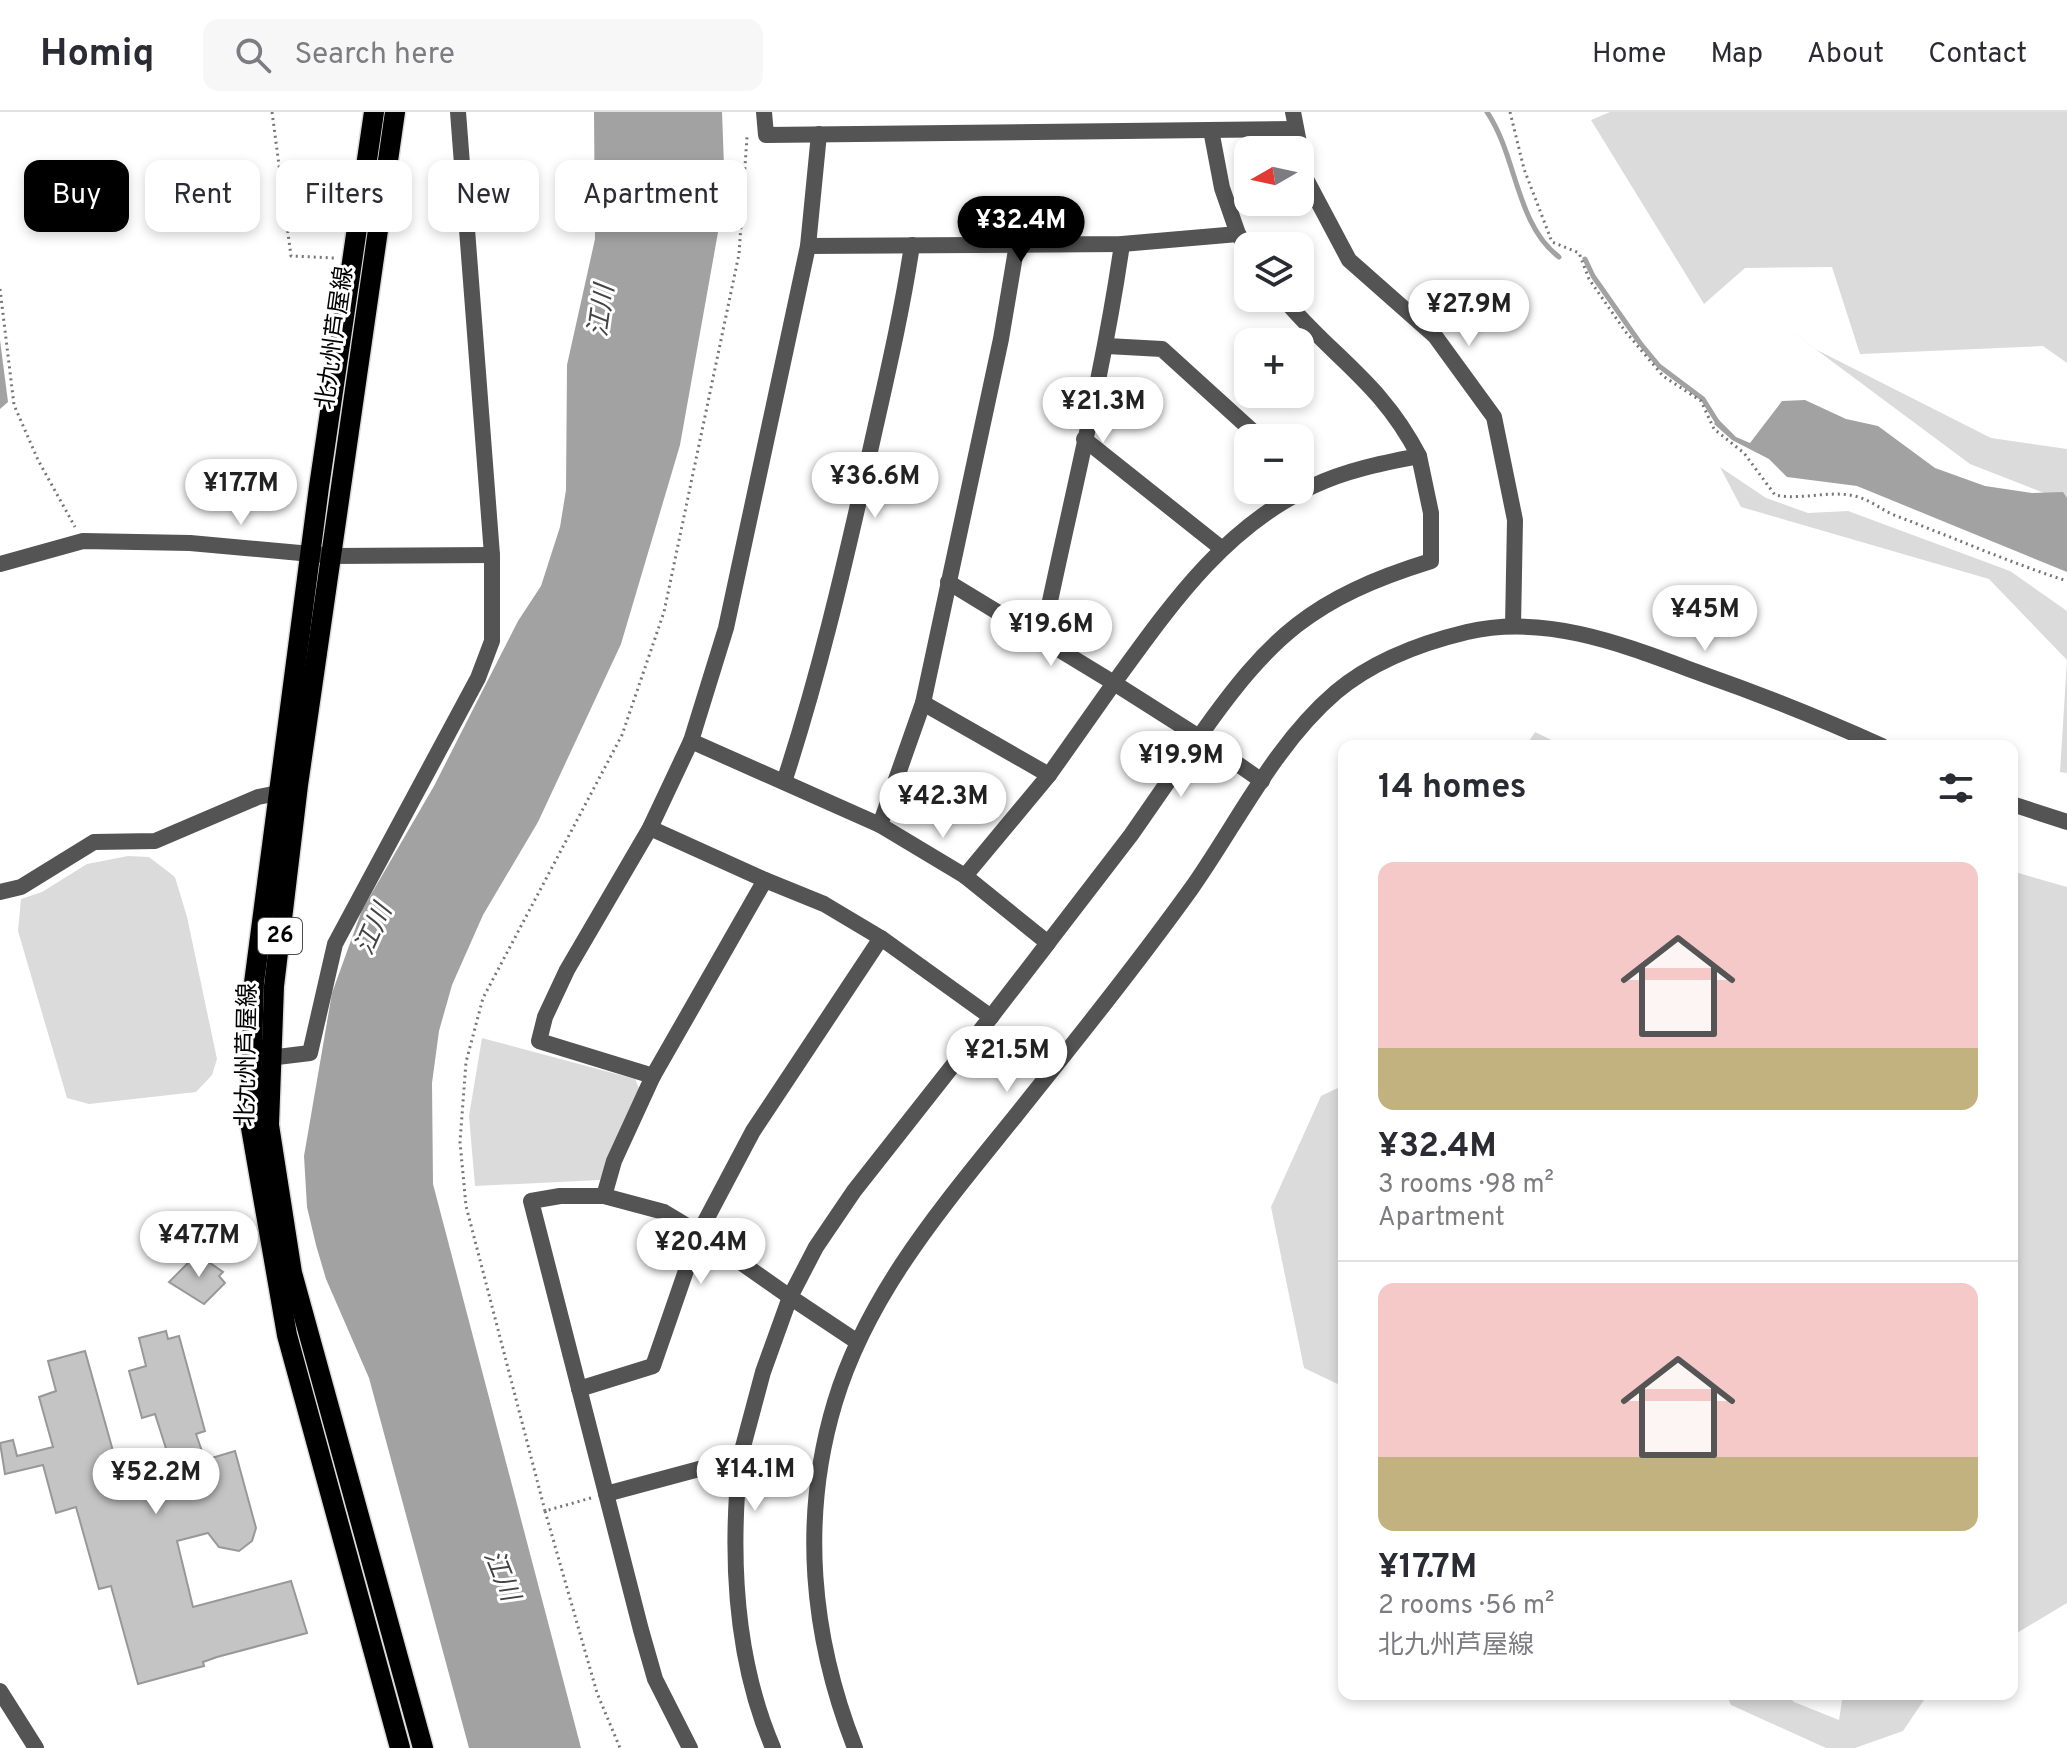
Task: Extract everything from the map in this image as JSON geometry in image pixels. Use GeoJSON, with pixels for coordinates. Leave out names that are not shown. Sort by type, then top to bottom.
{"type":"FeatureCollection","features":[{"type":"Feature","properties":{"kind":"main road","name":"北九州芦屋線"},"geometry":{"type":"LineString","coordinates":[[374,112],[352,260],[323,554],[274,986],[269,1058],[269,1125],[292,1273],[423,1748]]}},
{"type":"Feature","properties":{"kind":"main road","name":"北九州芦屋線"},"geometry":{"type":"LineString","coordinates":[[395,112],[323,554],[278,793],[254,983],[250,1122],[287,1335],[400,1748]]}},
{"type":"Feature","properties":{"kind":"street"},"geometry":{"type":"LineString","coordinates":[[269,1058],[310,1053],[335,944],[478,678],[492,641],[492,555],[458,112]]}},
{"type":"Feature","properties":{"kind":"street"},"geometry":{"type":"LineString","coordinates":[[764,112],[766,135],[1296,129]]}},
{"type":"Feature","properties":{"kind":"street"},"geometry":{"type":"LineString","coordinates":[[1293,112],[1306,179],[1349,260],[1435,336],[1494,417],[1515,520],[1513,626]]}},
{"type":"Feature","properties":{"kind":"street"},"geometry":{"type":"LineString","coordinates":[[1211,130],[1222,188],[1237,232]]}},
{"type":"Feature","properties":{"kind":"street"},"geometry":{"type":"LineString","coordinates":[[653,1076],[539,1041],[545,1017],[567,970],[650,828],[691,741],[726,628],[808,246],[819,134]]}},
{"type":"Feature","properties":{"kind":"street"},"geometry":{"type":"LineString","coordinates":[[808,246],[1122,244],[1234,234]]}},
{"type":"Feature","properties":{"kind":"street"},"geometry":{"type":"LineString","coordinates":[[880,825],[923,703],[1001,339],[1017,244]]}},
{"type":"Feature","properties":{"kind":"street"},"geometry":{"type":"LineString","coordinates":[[1042,639],[1107,346],[1122,244]]}},
{"type":"Feature","properties":{"kind":"street"},"geometry":{"type":"LineString","coordinates":[[784,782],[810,703],[839,589],[902,316],[912,245]]}},
{"type":"Feature","properties":{"kind":"street"},"geometry":{"type":"LineString","coordinates":[[773,1748],[753,1686],[740,1628],[734,1563],[740,1458],[763,1372],[790,1297],[816,1247],[854,1191],[1131,835],[1199,737],[1261,656],[1295,624],[1334,597],[1431,561],[1431,513],[1419,456],[1392,408],[1371,383],[1297,312]]}},
{"type":"Feature","properties":{"kind":"street"},"geometry":{"type":"LineString","coordinates":[[1107,346],[1162,349],[1245,424]]}},
{"type":"Feature","properties":{"kind":"street"},"geometry":{"type":"LineString","coordinates":[[1084,439],[1221,548]]}},
{"type":"Feature","properties":{"kind":"street"},"geometry":{"type":"LineString","coordinates":[[1314,485],[1363,467],[1419,456]]}},
{"type":"Feature","properties":{"kind":"street"},"geometry":{"type":"LineString","coordinates":[[965,876],[1049,775],[1182,591],[1221,548],[1281,504]]}},
{"type":"Feature","properties":{"kind":"street"},"geometry":{"type":"LineString","coordinates":[[0,564],[83,541],[190,543],[323,554],[492,555]]}},
{"type":"Feature","properties":{"kind":"street"},"geometry":{"type":"LineString","coordinates":[[948,582],[1114,683],[1262,781]]}},
{"type":"Feature","properties":{"kind":"street"},"geometry":{"type":"LineString","coordinates":[[855,1748],[837,1701],[823,1649],[815,1589],[814,1535],[819,1460],[856,1341],[929,1224],[1191,888],[1297,734],[1336,693],[1379,662],[1470,631],[1513,626],[1565,631],[1640,651],[1776,700],[1868,740]]}},
{"type":"Feature","properties":{"kind":"street"},"geometry":{"type":"LineString","coordinates":[[923,703],[1049,775]]}},
{"type":"Feature","properties":{"kind":"street"},"geometry":{"type":"LineString","coordinates":[[691,741],[880,825],[965,876],[1048,943]]}},
{"type":"Feature","properties":{"kind":"street"},"geometry":{"type":"LineString","coordinates":[[0,892],[21,887],[94,842],[155,841],[258,797],[278,793]]}},
{"type":"Feature","properties":{"kind":"street"},"geometry":{"type":"LineString","coordinates":[[2018,806],[2067,822]]}},
{"type":"Feature","properties":{"kind":"street"},"geometry":{"type":"LineString","coordinates":[[650,828],[824,904],[881,938],[991,1017]]}},
{"type":"Feature","properties":{"kind":"street"},"geometry":{"type":"LineString","coordinates":[[604,1196],[614,1161],[653,1076],[765,880]]}},
{"type":"Feature","properties":{"kind":"street"},"geometry":{"type":"LineString","coordinates":[[579,1389],[653,1366],[699,1233],[753,1131],[881,938]]}},
{"type":"Feature","properties":{"kind":"street"},"geometry":{"type":"LineString","coordinates":[[690,1748],[655,1679],[531,1201],[560,1196],[604,1196],[664,1212],[856,1341]]}},
{"type":"Feature","properties":{"kind":"street"},"geometry":{"type":"LineString","coordinates":[[606,1494],[740,1458]]}},
{"type":"Feature","properties":{"kind":"street"},"geometry":{"type":"LineString","coordinates":[[0,1691],[36,1748]]}},
{"type":"Feature","properties":{"kind":"path"},"geometry":{"type":"LineString","coordinates":[[272,112],[291,256],[352,260]]}},
{"type":"Feature","properties":{"kind":"path"},"geometry":{"type":"LineString","coordinates":[[1510,112],[1524,169],[1552,242],[1579,253],[1589,279],[1625,331],[1663,376],[1701,401],[1714,429],[1744,453],[1775,495],[1795,499],[1859,497],[1889,513],[1979,546],[2031,571],[2067,581]]}},
{"type":"Feature","properties":{"kind":"path"},"geometry":{"type":"LineString","coordinates":[[620,1748],[597,1693],[545,1511],[466,1206],[460,1142],[466,1062],[483,998],[622,735],[664,612],[739,254],[747,126]]}},
{"type":"Feature","properties":{"kind":"path"},"geometry":{"type":"LineString","coordinates":[[0,289],[14,405],[38,460],[83,541]]}},
{"type":"Feature","properties":{"kind":"path"},"geometry":{"type":"LineString","coordinates":[[545,1511],[606,1494]]}},
{"type":"Feature","properties":{"kind":"shaded area"},"geometry":{"type":"Polygon","coordinates":[[[1610,112],[2067,112],[2067,363],[2043,346],[1860,354],[1832,267],[1745,268],[1704,304],[1591,120],[1610,112]]]}},
{"type":"Feature","properties":{"kind":"shaded area"},"geometry":{"type":"Polygon","coordinates":[[[1752,302],[1817,350],[1991,438],[2067,449],[2067,502],[1970,464],[1752,302]]]}},
{"type":"Feature","properties":{"kind":"shaded area"},"geometry":{"type":"Polygon","coordinates":[[[1720,467],[1766,498],[1808,513],[1848,511],[2010,571],[2067,611],[2067,660],[1989,579],[1741,507],[1720,467]]]}},
{"type":"Feature","properties":{"kind":"shaded area"},"geometry":{"type":"Polygon","coordinates":[[[2067,660],[2067,773],[2060,772],[2067,660]]]}},
{"type":"Feature","properties":{"kind":"shaded area"},"geometry":{"type":"Polygon","coordinates":[[[1535,732],[1552,740],[1530,740],[1535,732]]]}},
{"type":"Feature","properties":{"kind":"shaded area"},"geometry":{"type":"Polygon","coordinates":[[[128,856],[149,857],[175,877],[187,917],[217,1059],[212,1075],[196,1092],[89,1104],[67,1098],[18,931],[21,899],[42,892],[87,864],[128,856]]]}},
{"type":"Feature","properties":{"kind":"shaded area"},"geometry":{"type":"Polygon","coordinates":[[[2018,873],[2067,887],[2067,1603],[2018,1632],[2018,873]]]}},
{"type":"Feature","properties":{"kind":"shaded area"},"geometry":{"type":"Polygon","coordinates":[[[482,1038],[635,1079],[639,1088],[600,1180],[475,1186],[469,1116],[482,1038]]]}},
{"type":"Feature","properties":{"kind":"shaded area"},"geometry":{"type":"Polygon","coordinates":[[[1338,1088],[1338,1384],[1304,1368],[1271,1207],[1321,1096],[1338,1088]]]}},
{"type":"Feature","properties":{"kind":"shaded area"},"geometry":{"type":"Polygon","coordinates":[[[1729,1700],[1792,1700],[1839,1720],[1842,1700],[1924,1700],[1903,1731],[1855,1748],[1826,1748],[1731,1705],[1729,1700]]]}},
{"type":"Feature","properties":{"kind":"water"},"geometry":{"type":"Polygon","coordinates":[[[594,112],[722,112],[724,160],[594,160],[594,112]]]}},
{"type":"Feature","properties":{"kind":"water","name":"江川"},"geometry":{"type":"Polygon","coordinates":[[[595,232],[718,232],[680,445],[621,644],[538,822],[483,915],[452,985],[439,1031],[432,1083],[433,1184],[581,1748],[469,1748],[369,1378],[326,1279],[316,1245],[307,1207],[304,1156],[332,993],[362,910],[434,786],[518,621],[541,586],[560,527],[566,490],[567,365],[595,232]]]}},
{"type":"Feature","properties":{"kind":"water"},"geometry":{"type":"Polygon","coordinates":[[[0,340],[8,402],[0,409],[0,340]]]}},
{"type":"Feature","properties":{"kind":"water"},"geometry":{"type":"Polygon","coordinates":[[[1805,400],[1846,419],[1878,426],[1935,468],[1985,486],[2032,493],[2063,492],[2067,498],[2067,572],[1857,486],[1787,477],[1769,459],[1732,440],[1714,424],[1718,419],[1736,437],[1750,443],[1782,401],[1805,400]]]}},
{"type":"Feature","properties":{"kind":"building"},"geometry":{"type":"Polygon","coordinates":[[[197,1254],[223,1272],[219,1276],[225,1283],[204,1304],[169,1282],[197,1254]]]}},
{"type":"Feature","properties":{"kind":"building"},"geometry":{"type":"Polygon","coordinates":[[[166,1331],[168,1339],[179,1336],[205,1431],[196,1434],[205,1460],[235,1451],[256,1528],[252,1541],[239,1551],[219,1547],[208,1533],[177,1541],[193,1607],[291,1581],[307,1633],[217,1657],[203,1662],[204,1666],[138,1684],[111,1586],[99,1589],[76,1507],[56,1513],[43,1465],[5,1474],[0,1443],[13,1440],[17,1456],[53,1447],[39,1397],[56,1391],[48,1361],[85,1351],[120,1476],[170,1461],[155,1414],[142,1418],[129,1371],[146,1366],[139,1338],[166,1331]]]}},
{"type":"Feature","properties":{"kind":"waterway"},"geometry":{"type":"LineString","coordinates":[[1487,112],[1505,149],[1525,209],[1545,243],[1559,257]]}},
{"type":"Feature","properties":{"kind":"waterway"},"geometry":{"type":"LineString","coordinates":[[1585,259],[1593,276],[1640,343],[1659,366],[1703,399],[1718,423]]}}]}
